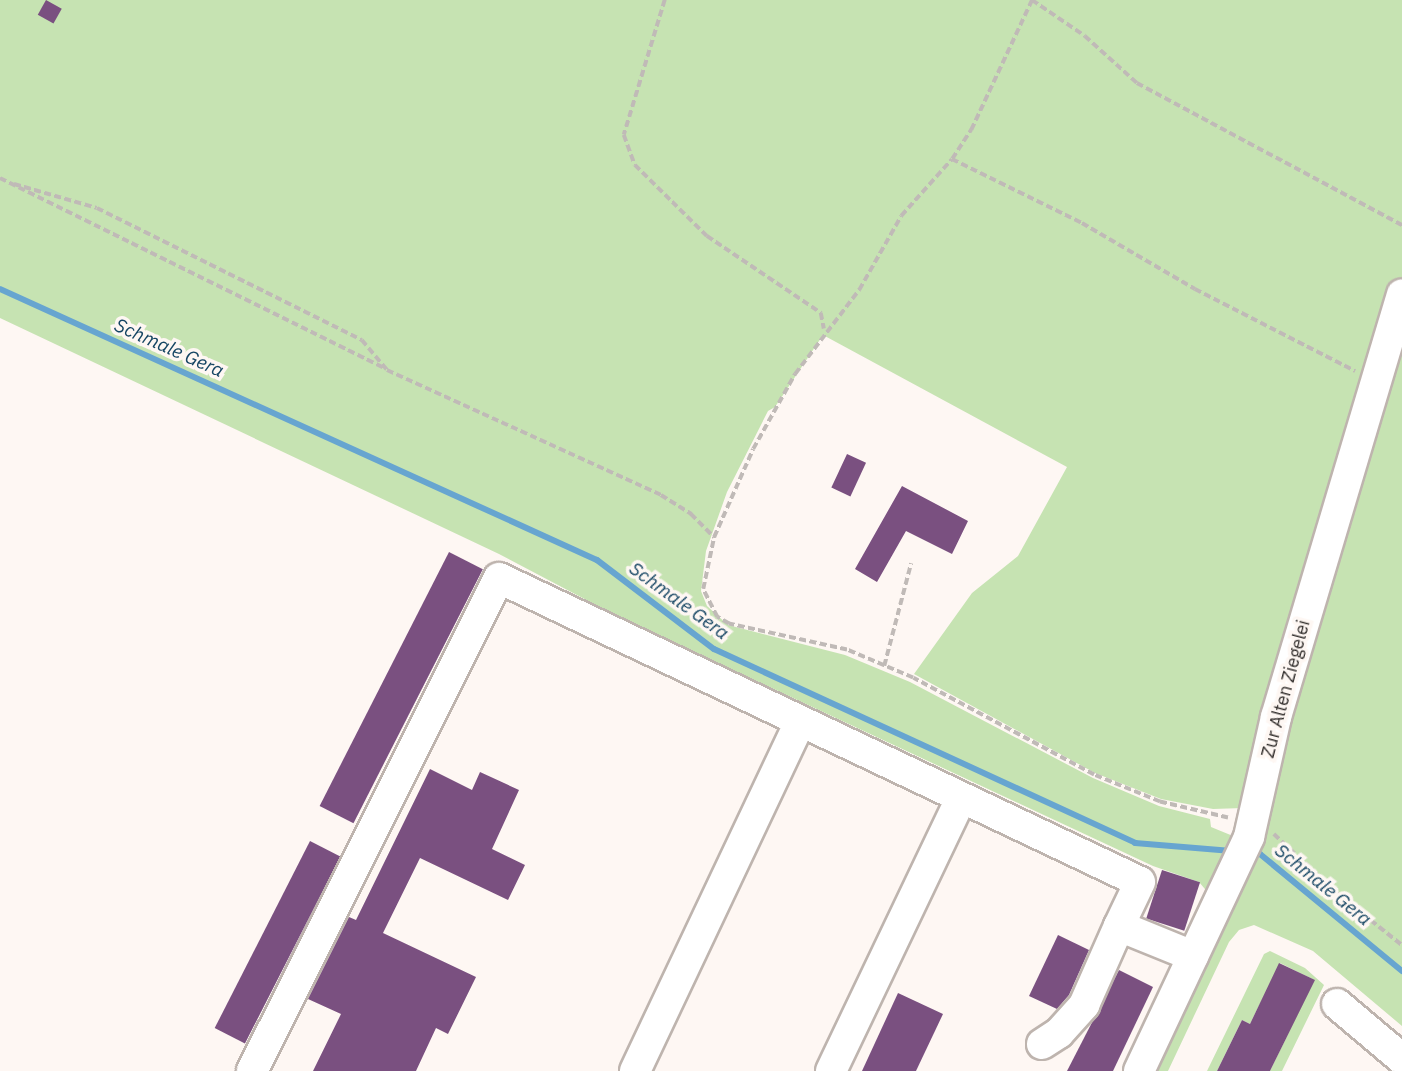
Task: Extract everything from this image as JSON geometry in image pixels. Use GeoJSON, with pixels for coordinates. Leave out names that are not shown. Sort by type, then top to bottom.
{"type":"FeatureCollection","features":[{"type":"Feature","properties":{"kind":"street","name":"Zur Alten Ziegelei"},"geometry":{"type":"LineString","coordinates":[[1139,1071],[1251,830],[1276,717],[1402,294]]}},
{"type":"Feature","properties":{"kind":"street"},"geometry":{"type":"LineString","coordinates":[[252,1071],[499,578],[1140,882],[1084,1005],[1059,1033],[1042,1044]]}},
{"type":"Feature","properties":{"kind":"street"},"geometry":{"type":"LineString","coordinates":[[635,1071],[800,722]]}},
{"type":"Feature","properties":{"kind":"street"},"geometry":{"type":"LineString","coordinates":[[831,1071],[961,798]]}},
{"type":"Feature","properties":{"kind":"street"},"geometry":{"type":"LineString","coordinates":[[1119,926],[1193,957]]}},
{"type":"Feature","properties":{"kind":"street"},"geometry":{"type":"LineString","coordinates":[[1337,1003],[1402,1059]]}},
{"type":"Feature","properties":{"kind":"path"},"geometry":{"type":"LineString","coordinates":[[665,0],[624,135],[635,165],[707,236],[821,313],[824,330]]}},
{"type":"Feature","properties":{"kind":"path"},"geometry":{"type":"LineString","coordinates":[[1402,225],[1137,83],[1086,36],[1032,0],[971,130],[952,159],[901,216],[859,290],[824,330],[772,412],[714,537],[703,589],[717,617],[729,624],[846,650],[884,666],[1094,775],[1160,802],[1279,838],[1338,894],[1402,945]]}},
{"type":"Feature","properties":{"kind":"path"},"geometry":{"type":"LineString","coordinates":[[952,159],[1082,223],[1195,289],[1375,381]]}},
{"type":"Feature","properties":{"kind":"path"},"geometry":{"type":"LineString","coordinates":[[0,178],[387,370],[661,495],[691,514],[714,537]]}},
{"type":"Feature","properties":{"kind":"path"},"geometry":{"type":"LineString","coordinates":[[14,184],[97,208],[362,340],[387,370]]}},
{"type":"Feature","properties":{"kind":"path"},"geometry":{"type":"LineString","coordinates":[[884,666],[911,563]]}},
{"type":"Feature","properties":{"kind":"green space"},"geometry":{"type":"Polygon","coordinates":[[[0,0],[1402,0],[1402,1026],[1313,951],[1254,925],[1239,930],[1229,942],[1168,1071],[1150,1071],[1222,912],[1243,808],[1213,809],[1161,799],[1095,773],[914,674],[972,593],[1018,556],[1067,467],[823,335],[775,407],[768,411],[727,492],[706,551],[701,591],[707,606],[728,625],[845,655],[910,682],[1093,778],[1159,806],[1210,819],[1211,827],[1233,836],[1210,895],[1199,882],[1153,866],[613,614],[499,554],[0,318],[0,0]]]}},
{"type":"Feature","properties":{"kind":"green space"},"geometry":{"type":"Polygon","coordinates":[[[1270,951],[1305,968],[1324,985],[1282,1071],[1270,1071],[1314,980],[1280,963],[1250,1024],[1242,1020],[1217,1071],[1207,1071],[1264,954],[1270,951]]]}},
{"type":"Feature","properties":{"kind":"building"},"geometry":{"type":"Polygon","coordinates":[[[46,0],[62,9],[54,24],[38,15],[46,0]]]}},
{"type":"Feature","properties":{"kind":"building"},"geometry":{"type":"Polygon","coordinates":[[[847,454],[866,463],[850,496],[831,488],[847,454]]]}},
{"type":"Feature","properties":{"kind":"building"},"geometry":{"type":"Polygon","coordinates":[[[902,486],[968,521],[952,554],[906,531],[877,582],[855,569],[902,486]]]}},
{"type":"Feature","properties":{"kind":"building"},"geometry":{"type":"Polygon","coordinates":[[[449,552],[483,569],[353,823],[320,806],[449,552]]]}},
{"type":"Feature","properties":{"kind":"building"},"geometry":{"type":"Polygon","coordinates":[[[430,769],[472,790],[480,772],[519,790],[492,849],[525,865],[508,900],[420,858],[383,933],[476,977],[448,1034],[436,1028],[416,1071],[313,1071],[341,1014],[308,999],[349,917],[356,920],[430,769]]]}},
{"type":"Feature","properties":{"kind":"building"},"geometry":{"type":"Polygon","coordinates":[[[310,841],[340,856],[245,1044],[215,1028],[310,841]]]}},
{"type":"Feature","properties":{"kind":"building"},"geometry":{"type":"Polygon","coordinates":[[[1162,870],[1200,882],[1184,931],[1146,919],[1162,870]]]}},
{"type":"Feature","properties":{"kind":"building"},"geometry":{"type":"Polygon","coordinates":[[[1058,935],[1089,950],[1069,995],[1057,1009],[1029,996],[1058,935]]]}},
{"type":"Feature","properties":{"kind":"building"},"geometry":{"type":"Polygon","coordinates":[[[1279,963],[1315,980],[1270,1071],[1217,1071],[1242,1020],[1250,1024],[1279,963]]]}},
{"type":"Feature","properties":{"kind":"building"},"geometry":{"type":"Polygon","coordinates":[[[1119,970],[1153,987],[1113,1071],[1067,1071],[1119,970]]]}},
{"type":"Feature","properties":{"kind":"building"},"geometry":{"type":"Polygon","coordinates":[[[898,993],[943,1014],[916,1071],[862,1071],[898,993]]]}},
{"type":"Feature","properties":{"kind":"waterway","name":"Schmale Gera"},"geometry":{"type":"LineString","coordinates":[[0,289],[597,560],[714,649],[1135,843],[1232,851]]}},
{"type":"Feature","properties":{"kind":"waterway","name":"Schmale Gera"},"geometry":{"type":"LineString","coordinates":[[1250,853],[1260,854],[1402,971]]}}]}
